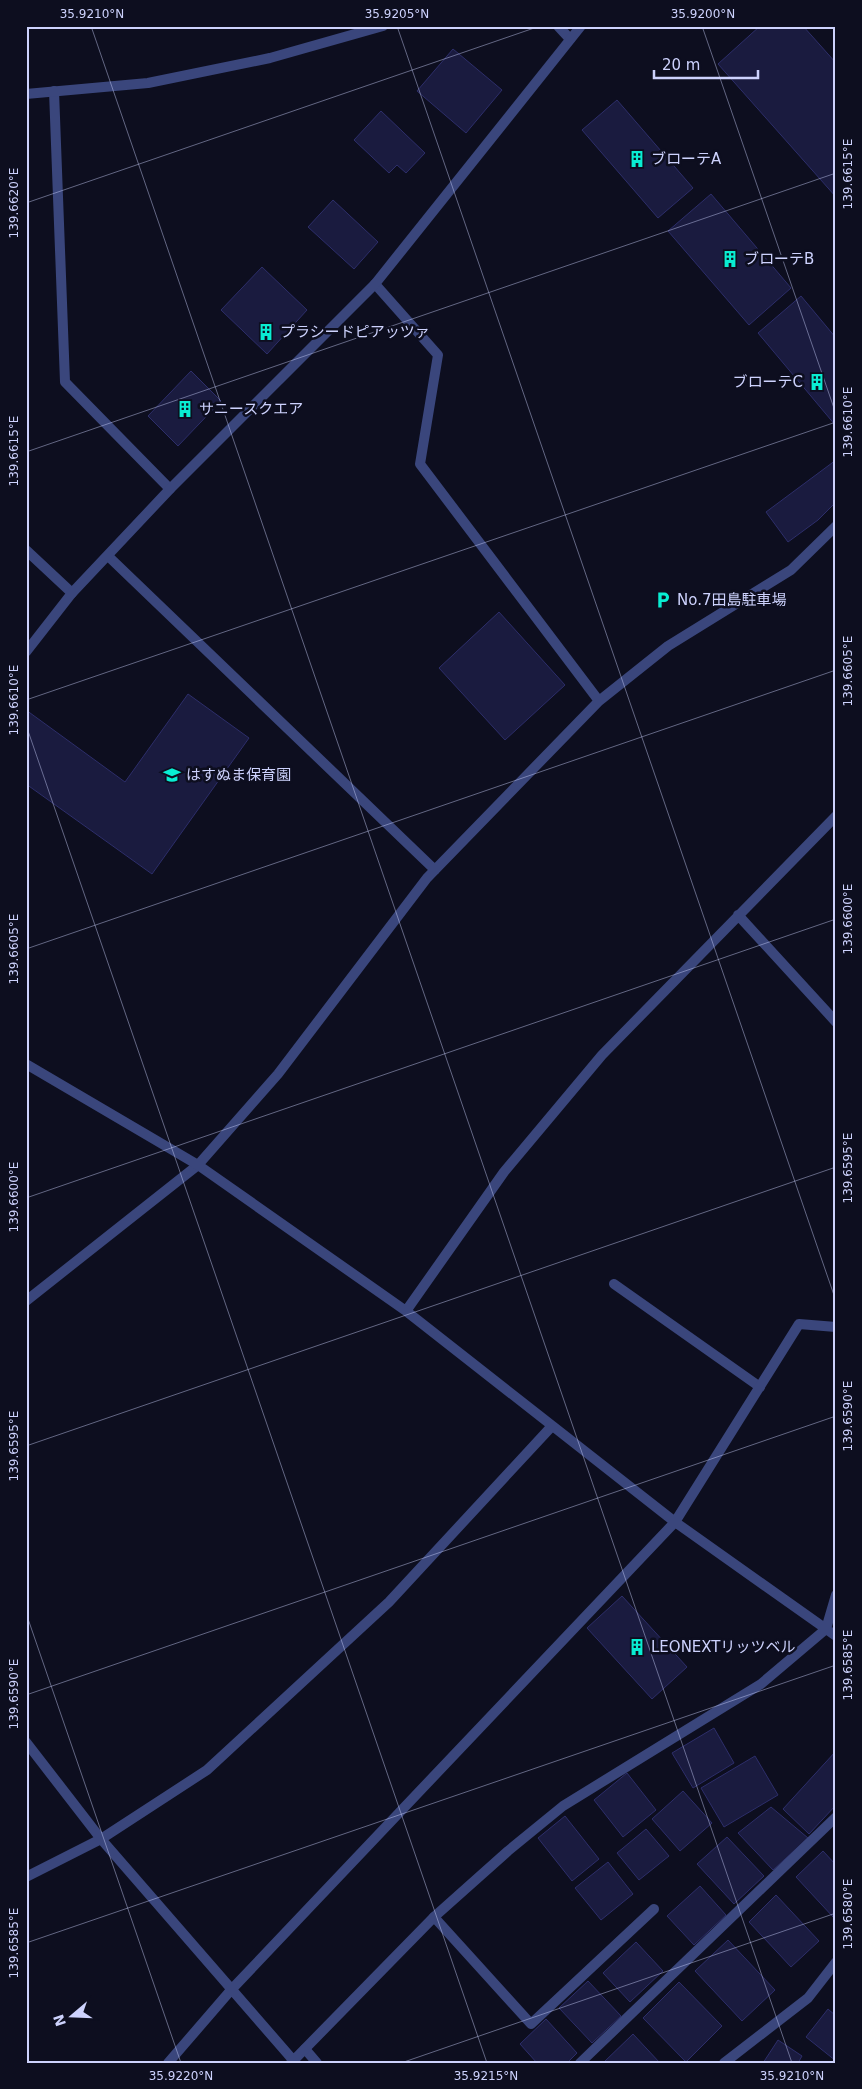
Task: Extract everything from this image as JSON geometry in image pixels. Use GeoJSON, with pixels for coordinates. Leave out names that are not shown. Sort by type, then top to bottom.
{"type":"FeatureCollection","features":[{"type":"Feature","properties":{"kind":"street"},"geometry":{"type":"LineString","coordinates":[[26,94],[148,83],[270,58],[383,26]]}},
{"type":"Feature","properties":{"kind":"street"},"geometry":{"type":"LineString","coordinates":[[558,26],[570,39]]}},
{"type":"Feature","properties":{"kind":"street"},"geometry":{"type":"LineString","coordinates":[[26,652],[72,593],[170,489],[375,284],[580,26]]}},
{"type":"Feature","properties":{"kind":"street"},"geometry":{"type":"LineString","coordinates":[[54,91],[65,382],[170,489]]}},
{"type":"Feature","properties":{"kind":"street"},"geometry":{"type":"LineString","coordinates":[[375,284],[438,355],[420,464],[599,701]]}},
{"type":"Feature","properties":{"kind":"street"},"geometry":{"type":"LineString","coordinates":[[26,1301],[198,1165],[278,1074],[427,878],[599,701],[668,646],[791,570],[836,526]]}},
{"type":"Feature","properties":{"kind":"street"},"geometry":{"type":"LineString","coordinates":[[26,550],[72,593]]}},
{"type":"Feature","properties":{"kind":"street"},"geometry":{"type":"LineString","coordinates":[[108,556],[436,870]]}},
{"type":"Feature","properties":{"kind":"street"},"geometry":{"type":"LineString","coordinates":[[406,1311],[504,1172],[602,1055],[836,816]]}},
{"type":"Feature","properties":{"kind":"street"},"geometry":{"type":"LineString","coordinates":[[738,915],[836,1022]]}},
{"type":"Feature","properties":{"kind":"street"},"geometry":{"type":"LineString","coordinates":[[26,1064],[198,1165],[406,1311],[675,1522],[836,1636]]}},
{"type":"Feature","properties":{"kind":"street"},"geometry":{"type":"LineString","coordinates":[[614,1284],[760,1387]]}},
{"type":"Feature","properties":{"kind":"street"},"geometry":{"type":"LineString","coordinates":[[168,2063],[230,1990],[675,1522],[799,1324],[836,1327]]}},
{"type":"Feature","properties":{"kind":"street"},"geometry":{"type":"LineString","coordinates":[[26,1877],[101,1840],[207,1770],[388,1602],[552,1426]]}},
{"type":"Feature","properties":{"kind":"street"},"geometry":{"type":"LineString","coordinates":[[26,1742],[101,1840],[292,2061],[434,1917],[508,1851],[563,1806],[761,1684],[826,1629],[836,1595]]}},
{"type":"Feature","properties":{"kind":"street"},"geometry":{"type":"LineString","coordinates":[[580,2063],[836,1817]]}},
{"type":"Feature","properties":{"kind":"street"},"geometry":{"type":"LineString","coordinates":[[434,1917],[531,2024],[654,1908]]}},
{"type":"Feature","properties":{"kind":"street"},"geometry":{"type":"LineString","coordinates":[[724,2063],[808,1998],[836,1962]]}},
{"type":"Feature","properties":{"kind":"street"},"geometry":{"type":"LineString","coordinates":[[305,2049],[317,2063]]}},
{"type":"Feature","properties":{"kind":"building"},"geometry":{"type":"Polygon","coordinates":[[[760,26],[803,26],[836,63],[836,197],[718,64],[760,26]]]}},
{"type":"Feature","properties":{"kind":"building"},"geometry":{"type":"Polygon","coordinates":[[[453,49],[502,90],[466,133],[417,91],[453,49]]]}},
{"type":"Feature","properties":{"kind":"building","name":"ブローテA"},"geometry":{"type":"Polygon","coordinates":[[[617,100],[693,188],[658,218],[582,130],[617,100]]]}},
{"type":"Feature","properties":{"kind":"building"},"geometry":{"type":"Polygon","coordinates":[[[381,111],[425,153],[406,173],[397,165],[389,173],[354,140],[381,111]]]}},
{"type":"Feature","properties":{"kind":"building","name":"ブローテB"},"geometry":{"type":"Polygon","coordinates":[[[711,194],[791,288],[749,325],[668,231],[711,194]]]}},
{"type":"Feature","properties":{"kind":"building"},"geometry":{"type":"Polygon","coordinates":[[[333,200],[378,242],[354,269],[308,227],[333,200]]]}},
{"type":"Feature","properties":{"kind":"building","name":"プラシードピアッツァ"},"geometry":{"type":"Polygon","coordinates":[[[262,267],[307,310],[267,354],[221,310],[262,267]]]}},
{"type":"Feature","properties":{"kind":"building","name":"ブローテC"},"geometry":{"type":"Polygon","coordinates":[[[801,296],[836,338],[836,426],[758,333],[801,296]]]}},
{"type":"Feature","properties":{"kind":"building","name":"サニースクエア"},"geometry":{"type":"Polygon","coordinates":[[[191,371],[221,401],[178,446],[148,416],[191,371]]]}},
{"type":"Feature","properties":{"kind":"building"},"geometry":{"type":"Polygon","coordinates":[[[836,460],[836,502],[818,520],[788,542],[766,512],[836,460]]]}},
{"type":"Feature","properties":{"kind":"building"},"geometry":{"type":"Polygon","coordinates":[[[499,612],[565,685],[505,740],[439,668],[499,612]]]}},
{"type":"Feature","properties":{"kind":"building"},"geometry":{"type":"Polygon","coordinates":[[[188,694],[249,738],[152,874],[26,784],[26,710],[125,782],[188,694]]]}},
{"type":"Feature","properties":{"kind":"building","name":"LEONEXTリッツベル"},"geometry":{"type":"Polygon","coordinates":[[[622,1596],[687,1667],[652,1699],[587,1628],[622,1596]]]}},
{"type":"Feature","properties":{"kind":"building"},"geometry":{"type":"Polygon","coordinates":[[[714,1728],[734,1763],[693,1788],[672,1753],[714,1728]]]}},
{"type":"Feature","properties":{"kind":"building"},"geometry":{"type":"Polygon","coordinates":[[[836,1751],[836,1805],[809,1834],[783,1809],[836,1751]]]}},
{"type":"Feature","properties":{"kind":"building"},"geometry":{"type":"Polygon","coordinates":[[[755,1756],[778,1795],[724,1827],[701,1788],[755,1756]]]}},
{"type":"Feature","properties":{"kind":"building"},"geometry":{"type":"Polygon","coordinates":[[[627,1773],[656,1810],[623,1837],[594,1800],[627,1773]]]}},
{"type":"Feature","properties":{"kind":"building"},"geometry":{"type":"Polygon","coordinates":[[[683,1791],[712,1823],[680,1851],[652,1819],[683,1791]]]}},
{"type":"Feature","properties":{"kind":"building"},"geometry":{"type":"Polygon","coordinates":[[[771,1807],[808,1838],[773,1870],[738,1833],[771,1807]]]}},
{"type":"Feature","properties":{"kind":"building"},"geometry":{"type":"Polygon","coordinates":[[[565,1816],[599,1859],[572,1881],[538,1838],[565,1816]]]}},
{"type":"Feature","properties":{"kind":"building"},"geometry":{"type":"Polygon","coordinates":[[[646,1829],[669,1856],[639,1880],[617,1853],[646,1829]]]}},
{"type":"Feature","properties":{"kind":"building"},"geometry":{"type":"Polygon","coordinates":[[[727,1837],[764,1876],[734,1904],[697,1864],[727,1837]]]}},
{"type":"Feature","properties":{"kind":"building"},"geometry":{"type":"Polygon","coordinates":[[[823,1851],[836,1865],[836,1916],[834,1918],[796,1877],[823,1851]]]}},
{"type":"Feature","properties":{"kind":"building"},"geometry":{"type":"Polygon","coordinates":[[[608,1862],[633,1894],[601,1920],[575,1888],[608,1862]]]}},
{"type":"Feature","properties":{"kind":"building"},"geometry":{"type":"Polygon","coordinates":[[[700,1886],[726,1915],[694,1945],[667,1916],[700,1886]]]}},
{"type":"Feature","properties":{"kind":"building"},"geometry":{"type":"Polygon","coordinates":[[[776,1895],[819,1941],[791,1967],[749,1922],[776,1895]]]}},
{"type":"Feature","properties":{"kind":"building"},"geometry":{"type":"Polygon","coordinates":[[[728,1940],[775,1990],[742,2021],[695,1971],[728,1940]]]}},
{"type":"Feature","properties":{"kind":"building"},"geometry":{"type":"Polygon","coordinates":[[[636,1942],[663,1971],[630,2002],[603,1973],[636,1942]]]}},
{"type":"Feature","properties":{"kind":"building"},"geometry":{"type":"Polygon","coordinates":[[[588,1981],[621,2016],[592,2043],[559,2008],[588,1981]]]}},
{"type":"Feature","properties":{"kind":"building"},"geometry":{"type":"Polygon","coordinates":[[[679,1982],[722,2026],[686,2062],[643,2018],[679,1982]]]}},
{"type":"Feature","properties":{"kind":"building"},"geometry":{"type":"Polygon","coordinates":[[[828,2009],[836,2016],[836,2061],[806,2037],[828,2009]]]}},
{"type":"Feature","properties":{"kind":"building"},"geometry":{"type":"Polygon","coordinates":[[[546,2019],[577,2053],[567,2063],[537,2063],[520,2044],[546,2019]]]}},
{"type":"Feature","properties":{"kind":"building"},"geometry":{"type":"Polygon","coordinates":[[[633,2034],[660,2063],[603,2063],[633,2034]]]}},
{"type":"Feature","properties":{"kind":"building"},"geometry":{"type":"Polygon","coordinates":[[[778,2040],[802,2056],[798,2063],[763,2063],[778,2040]]]}},
{"type":"Feature","properties":{"kind":"place","name":"ブローテA"},"geometry":{"type":"Point","coordinates":[637,159]}},
{"type":"Feature","properties":{"kind":"place","name":"ブローテB"},"geometry":{"type":"Point","coordinates":[730,259]}},
{"type":"Feature","properties":{"kind":"place","name":"プラシードピアッツァ"},"geometry":{"type":"Point","coordinates":[266,332]}},
{"type":"Feature","properties":{"kind":"place","name":"ブローテC"},"geometry":{"type":"Point","coordinates":[817,382]}},
{"type":"Feature","properties":{"kind":"place","name":"サニースクエア"},"geometry":{"type":"Point","coordinates":[185,409]}},
{"type":"Feature","properties":{"kind":"place","name":"No.7田島駐車場"},"geometry":{"type":"Point","coordinates":[663,600]}},
{"type":"Feature","properties":{"kind":"place","name":"はすぬま保育園"},"geometry":{"type":"Point","coordinates":[172,775]}},
{"type":"Feature","properties":{"kind":"place","name":"LEONEXTリッツベル"},"geometry":{"type":"Point","coordinates":[637,1647]}}]}
